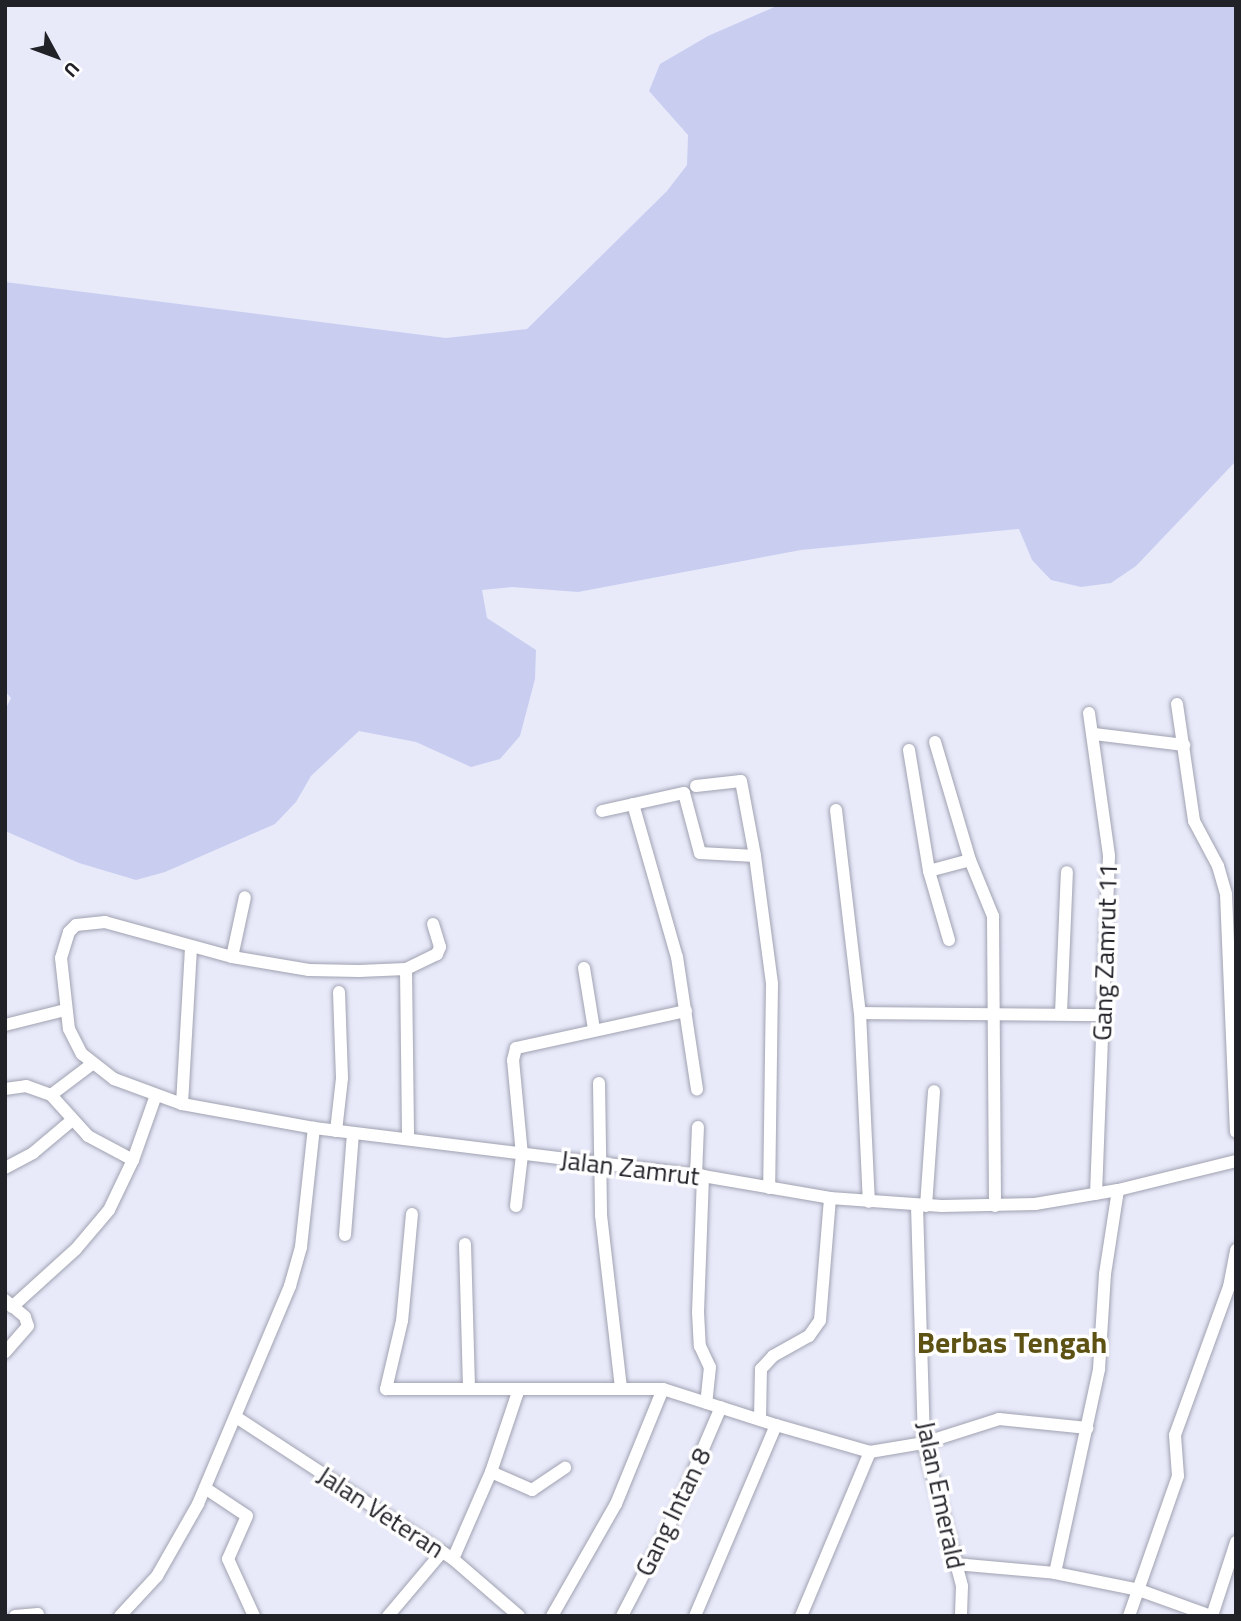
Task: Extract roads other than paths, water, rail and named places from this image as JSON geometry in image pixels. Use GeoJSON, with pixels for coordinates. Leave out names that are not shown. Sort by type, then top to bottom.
{"type":"FeatureCollection","features":[{"type":"Feature","properties":{"kind":"street"},"geometry":{"type":"LineString","coordinates":[[1177,704],[1194,821],[1218,866],[1226,894],[1236,1132]]}},
{"type":"Feature","properties":{"kind":"street","name":"Gang Zamrut 11"},"geometry":{"type":"LineString","coordinates":[[1089,713],[1109,856],[1096,1194]]}},
{"type":"Feature","properties":{"kind":"street"},"geometry":{"type":"LineString","coordinates":[[1094,734],[1184,745]]}},
{"type":"Feature","properties":{"kind":"street"},"geometry":{"type":"LineString","coordinates":[[935,742],[970,860],[993,916],[995,1206]]}},
{"type":"Feature","properties":{"kind":"street"},"geometry":{"type":"LineString","coordinates":[[909,750],[929,871],[949,940]]}},
{"type":"Feature","properties":{"kind":"street"},"geometry":{"type":"LineString","coordinates":[[696,786],[741,781],[755,856],[772,984],[769,1188]]}},
{"type":"Feature","properties":{"kind":"street"},"geometry":{"type":"LineString","coordinates":[[602,811],[684,793],[700,853],[755,856]]}},
{"type":"Feature","properties":{"kind":"street"},"geometry":{"type":"LineString","coordinates":[[634,804],[677,957],[697,1089]]}},
{"type":"Feature","properties":{"kind":"street"},"geometry":{"type":"LineString","coordinates":[[836,810],[860,1013],[869,1202]]}},
{"type":"Feature","properties":{"kind":"street"},"geometry":{"type":"LineString","coordinates":[[929,871],[970,860]]}},
{"type":"Feature","properties":{"kind":"street"},"geometry":{"type":"LineString","coordinates":[[1061,1013],[1067,873]]}},
{"type":"Feature","properties":{"kind":"street"},"geometry":{"type":"LineString","coordinates":[[232,957],[245,898]]}},
{"type":"Feature","properties":{"kind":"street","name":"Jalan Zamrut"},"geometry":{"type":"LineString","coordinates":[[191,948],[105,922],[76,925],[69,932],[61,958],[65,1010],[74,1040],[92,1064],[120,1083],[155,1098],[182,1104],[314,1128],[699,1176],[830,1198],[922,1206],[995,1206],[1096,1194],[1236,1161]]}},
{"type":"Feature","properties":{"kind":"street"},"geometry":{"type":"LineString","coordinates":[[182,1104],[191,948],[309,970],[406,969],[439,950],[433,925]]}},
{"type":"Feature","properties":{"kind":"street"},"geometry":{"type":"LineString","coordinates":[[584,968],[593,1029]]}},
{"type":"Feature","properties":{"kind":"street"},"geometry":{"type":"LineString","coordinates":[[406,969],[408,1138]]}},
{"type":"Feature","properties":{"kind":"street"},"geometry":{"type":"LineString","coordinates":[[336,1131],[342,1078],[340,992]]}},
{"type":"Feature","properties":{"kind":"street"},"geometry":{"type":"LineString","coordinates":[[5,1025],[65,1010]]}},
{"type":"Feature","properties":{"kind":"street"},"geometry":{"type":"LineString","coordinates":[[516,1206],[523,1155],[513,1060],[516,1048],[593,1029],[685,1012]]}},
{"type":"Feature","properties":{"kind":"street"},"geometry":{"type":"LineString","coordinates":[[860,1013],[1103,1014]]}},
{"type":"Feature","properties":{"kind":"street"},"geometry":{"type":"LineString","coordinates":[[51,1095],[92,1064]]}},
{"type":"Feature","properties":{"kind":"street"},"geometry":{"type":"LineString","coordinates":[[599,1083],[602,1236],[621,1388]]}},
{"type":"Feature","properties":{"kind":"street"},"geometry":{"type":"LineString","coordinates":[[5,1089],[37,1088],[51,1095],[71,1121],[98,1143],[134,1160]]}},
{"type":"Feature","properties":{"kind":"street","name":"Jalan Emerald"},"geometry":{"type":"LineString","coordinates":[[934,1091],[922,1206],[924,1443],[962,1586],[961,1616]]}},
{"type":"Feature","properties":{"kind":"street"},"geometry":{"type":"LineString","coordinates":[[5,1352],[28,1326],[9,1304],[102,1220],[134,1160],[155,1098]]}},
{"type":"Feature","properties":{"kind":"street"},"geometry":{"type":"LineString","coordinates":[[5,1168],[33,1153],[71,1121]]}},
{"type":"Feature","properties":{"kind":"street"},"geometry":{"type":"LineString","coordinates":[[120,1616],[157,1576],[196,1508],[236,1417],[296,1266],[314,1128]]}},
{"type":"Feature","properties":{"kind":"street"},"geometry":{"type":"LineString","coordinates":[[698,1128],[698,1312],[700,1346],[710,1367],[706,1402]]}},
{"type":"Feature","properties":{"kind":"street"},"geometry":{"type":"LineString","coordinates":[[345,1235],[353,1133]]}},
{"type":"Feature","properties":{"kind":"street"},"geometry":{"type":"LineString","coordinates":[[1055,1573],[1068,1499],[1088,1428],[1099,1369],[1105,1274],[1118,1190]]}},
{"type":"Feature","properties":{"kind":"street"},"geometry":{"type":"LineString","coordinates":[[760,1420],[762,1368],[772,1356],[809,1336],[820,1320],[830,1198]]}},
{"type":"Feature","properties":{"kind":"street"},"geometry":{"type":"LineString","coordinates":[[412,1214],[402,1321],[384,1387],[390,1391],[469,1388],[518,1392],[663,1389],[870,1452],[924,1443],[999,1419],[1088,1428]]}},
{"type":"Feature","properties":{"kind":"street"},"geometry":{"type":"LineString","coordinates":[[465,1244],[469,1388]]}},
{"type":"Feature","properties":{"kind":"street"},"geometry":{"type":"LineString","coordinates":[[1129,1616],[1178,1476],[1178,1425],[1229,1287],[1236,1250]]}},
{"type":"Feature","properties":{"kind":"street"},"geometry":{"type":"LineString","coordinates":[[552,1616],[621,1492],[663,1389]]}},
{"type":"Feature","properties":{"kind":"street"},"geometry":{"type":"LineString","coordinates":[[388,1616],[447,1555],[491,1472],[518,1392]]}},
{"type":"Feature","properties":{"kind":"street","name":"Gang Intan 8"},"geometry":{"type":"LineString","coordinates":[[622,1616],[676,1512],[721,1407]]}},
{"type":"Feature","properties":{"kind":"street","name":"Jalan Veteran"},"geometry":{"type":"LineString","coordinates":[[236,1417],[447,1555],[519,1616]]}},
{"type":"Feature","properties":{"kind":"street"},"geometry":{"type":"LineString","coordinates":[[695,1616],[776,1425]]}},
{"type":"Feature","properties":{"kind":"street"},"geometry":{"type":"LineString","coordinates":[[802,1616],[870,1452]]}},
{"type":"Feature","properties":{"kind":"street"},"geometry":{"type":"LineString","coordinates":[[491,1472],[532,1490],[565,1468]]}},
{"type":"Feature","properties":{"kind":"street"},"geometry":{"type":"LineString","coordinates":[[205,1488],[247,1516],[228,1559],[254,1616]]}},
{"type":"Feature","properties":{"kind":"street"},"geometry":{"type":"LineString","coordinates":[[955,1564],[1055,1573],[1139,1590],[1211,1616],[1236,1542]]}},
{"type":"Feature","properties":{"kind":"street"},"geometry":{"type":"LineString","coordinates":[[15,1616],[38,1614]]}},
{"type":"Feature","properties":{"kind":"district","name":"Berbas Tengah"},"geometry":{"type":"Point","coordinates":[1012,1342]}}]}
